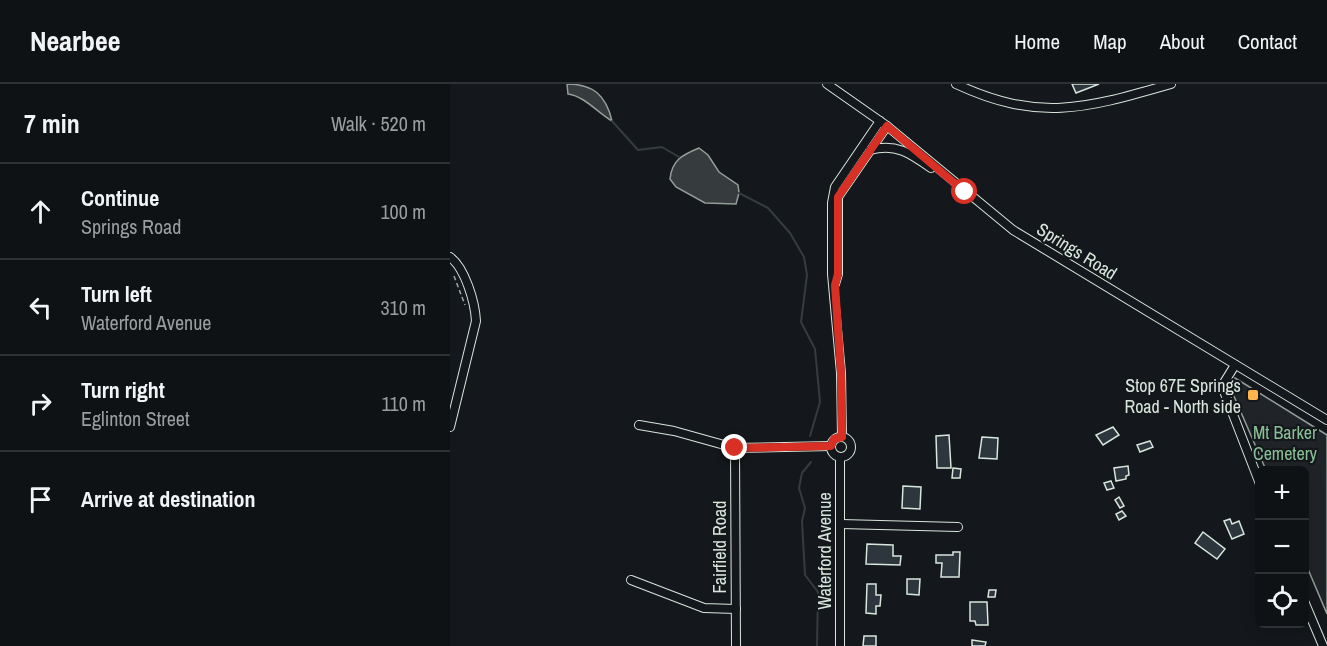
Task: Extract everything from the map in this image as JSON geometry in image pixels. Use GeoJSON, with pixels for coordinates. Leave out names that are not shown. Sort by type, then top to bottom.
{"type":"FeatureCollection","features":[{"type":"Feature","properties":{"kind":"street","name":"Springs Road"},"geometry":{"type":"LineString","coordinates":[[827,84],[884,124],[1011,229],[1327,420]]}},
{"type":"Feature","properties":{"kind":"street"},"geometry":{"type":"LineString","coordinates":[[956,84],[1021,106],[1055,109],[1080,108],[1171,84]]}},
{"type":"Feature","properties":{"kind":"street"},"geometry":{"type":"LineString","coordinates":[[835,285],[838,274],[838,197],[884,124]]}},
{"type":"Feature","properties":{"kind":"street"},"geometry":{"type":"LineString","coordinates":[[842,437],[841,373],[832,262],[833,195],[835,187],[884,124]]}},
{"type":"Feature","properties":{"kind":"street"},"geometry":{"type":"LineString","coordinates":[[869,150],[887,146],[910,153],[998,225],[1011,229]]}},
{"type":"Feature","properties":{"kind":"street"},"geometry":{"type":"LineString","coordinates":[[450,257],[456,262],[462,274],[476,312],[476,321],[450,427]]}},
{"type":"Feature","properties":{"kind":"street"},"geometry":{"type":"LineString","coordinates":[[1235,365],[1222,386],[1255,470]]}},
{"type":"Feature","properties":{"kind":"street"},"geometry":{"type":"LineString","coordinates":[[639,425],[674,431],[735,448],[831,446]]}},
{"type":"Feature","properties":{"kind":"street"},"geometry":{"type":"LineString","coordinates":[[842,437],[849,440],[851,447],[848,454],[840,456],[834,453],[831,446],[834,439],[842,437]]}},
{"type":"Feature","properties":{"kind":"street","name":"Fairfield Road"},"geometry":{"type":"LineString","coordinates":[[735,448],[736,646]]}},
{"type":"Feature","properties":{"kind":"street","name":"Waterford Avenue"},"geometry":{"type":"LineString","coordinates":[[840,456],[840,646]]}},
{"type":"Feature","properties":{"kind":"street"},"geometry":{"type":"LineString","coordinates":[[841,524],[958,526]]}},
{"type":"Feature","properties":{"kind":"street"},"geometry":{"type":"LineString","coordinates":[[631,580],[704,608],[736,609]]}},
{"type":"Feature","properties":{"kind":"street"},"geometry":{"type":"LineString","coordinates":[[1309,611],[1323,646]]}},
{"type":"Feature","properties":{"kind":"path"},"geometry":{"type":"LineString","coordinates":[[453,272],[466,306]]}},
{"type":"Feature","properties":{"kind":"green space","name":"Mt Barker Cemetery"},"geometry":{"type":"Polygon","coordinates":[[[1235,378],[1327,435],[1327,614],[1309,571],[1309,466],[1264,466],[1230,387],[1235,378]]]}},
{"type":"Feature","properties":{"kind":"shaded area"},"geometry":{"type":"Polygon","coordinates":[[[567,84],[584,86],[597,93],[606,104],[612,121],[585,101],[568,94],[567,84]]]}},
{"type":"Feature","properties":{"kind":"shaded area"},"geometry":{"type":"Polygon","coordinates":[[[699,148],[708,155],[719,172],[738,185],[739,193],[736,204],[705,203],[676,187],[670,179],[673,167],[679,159],[699,148]]]}},
{"type":"Feature","properties":{"kind":"building"},"geometry":{"type":"Polygon","coordinates":[[[1072,84],[1099,84],[1076,93],[1072,84]]]}},
{"type":"Feature","properties":{"kind":"building"},"geometry":{"type":"Polygon","coordinates":[[[1113,427],[1119,435],[1103,445],[1096,435],[1113,427]]]}},
{"type":"Feature","properties":{"kind":"building"},"geometry":{"type":"Polygon","coordinates":[[[949,435],[951,468],[937,468],[936,436],[949,435]]]}},
{"type":"Feature","properties":{"kind":"building"},"geometry":{"type":"Polygon","coordinates":[[[982,437],[998,438],[997,459],[979,458],[982,437]]]}},
{"type":"Feature","properties":{"kind":"building"},"geometry":{"type":"Polygon","coordinates":[[[1150,441],[1153,447],[1140,452],[1137,445],[1150,441]]]}},
{"type":"Feature","properties":{"kind":"building"},"geometry":{"type":"Polygon","coordinates":[[[1128,466],[1129,475],[1126,479],[1116,481],[1114,468],[1128,466]]]}},
{"type":"Feature","properties":{"kind":"building"},"geometry":{"type":"Polygon","coordinates":[[[953,468],[961,469],[960,478],[952,478],[953,468]]]}},
{"type":"Feature","properties":{"kind":"building"},"geometry":{"type":"Polygon","coordinates":[[[1111,481],[1114,488],[1107,490],[1104,483],[1111,481]]]}},
{"type":"Feature","properties":{"kind":"building"},"geometry":{"type":"Polygon","coordinates":[[[903,486],[921,487],[920,509],[902,508],[903,486]]]}},
{"type":"Feature","properties":{"kind":"building"},"geometry":{"type":"Polygon","coordinates":[[[1119,497],[1124,506],[1120,508],[1115,500],[1119,497]]]}},
{"type":"Feature","properties":{"kind":"building"},"geometry":{"type":"Polygon","coordinates":[[[1122,511],[1126,516],[1119,520],[1116,514],[1122,511]]]}},
{"type":"Feature","properties":{"kind":"building"},"geometry":{"type":"Polygon","coordinates":[[[1230,519],[1232,524],[1239,521],[1244,534],[1232,539],[1224,521],[1230,519]]]}},
{"type":"Feature","properties":{"kind":"building"},"geometry":{"type":"Polygon","coordinates":[[[1203,532],[1225,549],[1217,559],[1195,543],[1203,532]]]}},
{"type":"Feature","properties":{"kind":"building"},"geometry":{"type":"Polygon","coordinates":[[[867,544],[893,545],[893,556],[901,556],[900,565],[866,564],[867,544]]]}},
{"type":"Feature","properties":{"kind":"building"},"geometry":{"type":"Polygon","coordinates":[[[953,552],[960,552],[959,577],[941,577],[942,563],[936,563],[936,555],[953,555],[953,552]]]}},
{"type":"Feature","properties":{"kind":"building"},"geometry":{"type":"Polygon","coordinates":[[[907,579],[920,579],[919,595],[907,594],[907,579]]]}},
{"type":"Feature","properties":{"kind":"building"},"geometry":{"type":"Polygon","coordinates":[[[867,584],[876,584],[876,595],[881,595],[880,606],[876,606],[876,614],[866,613],[867,584]]]}},
{"type":"Feature","properties":{"kind":"building"},"geometry":{"type":"Polygon","coordinates":[[[989,590],[996,590],[995,597],[988,597],[989,590]]]}},
{"type":"Feature","properties":{"kind":"building"},"geometry":{"type":"Polygon","coordinates":[[[970,602],[987,602],[988,625],[976,625],[975,621],[970,621],[970,602]]]}},
{"type":"Feature","properties":{"kind":"building"},"geometry":{"type":"Polygon","coordinates":[[[864,636],[876,636],[876,646],[863,646],[864,636]]]}},
{"type":"Feature","properties":{"kind":"building"},"geometry":{"type":"Polygon","coordinates":[[[972,640],[986,642],[985,646],[972,646],[972,640]]]}},
{"type":"Feature","properties":{"kind":"waterway"},"geometry":{"type":"LineString","coordinates":[[612,121],[638,150],[662,147],[679,157]]}},
{"type":"Feature","properties":{"kind":"waterway"},"geometry":{"type":"LineString","coordinates":[[739,193],[768,208],[790,233],[804,257],[807,275],[801,322],[815,349],[820,402],[810,436]]}},
{"type":"Feature","properties":{"kind":"waterway"},"geometry":{"type":"LineString","coordinates":[[811,462],[802,473],[799,488],[805,508],[802,521],[805,575],[818,592],[817,646]]}},
{"type":"Feature","properties":{"kind":"place","name":"Stop 67E Springs Road - North side"},"geometry":{"type":"Point","coordinates":[1253,395]}},
{"type":"Feature","properties":{"kind":"route"},"geometry":{"type":"LineString","coordinates":[[735,448],[831,446],[834,439],[842,437],[841,373],[835,285],[838,274],[838,197],[842,188],[887,126],[965,192]]}}]}
